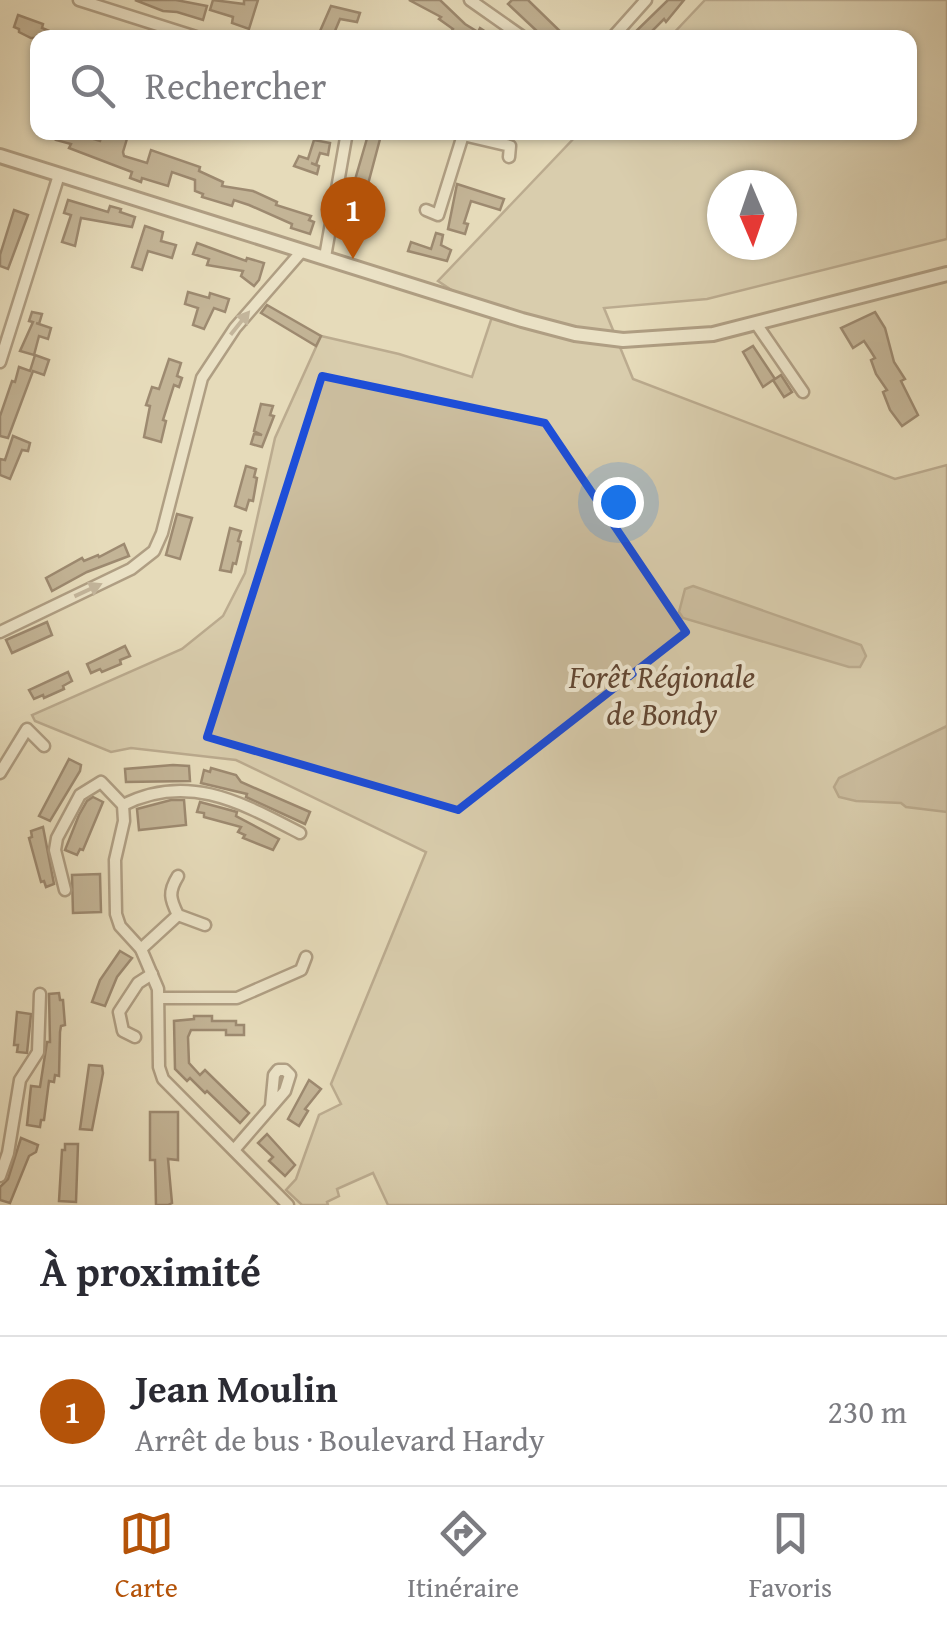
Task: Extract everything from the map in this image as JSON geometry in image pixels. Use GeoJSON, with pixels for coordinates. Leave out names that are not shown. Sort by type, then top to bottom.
{"type":"FeatureCollection","features":[{"type":"Feature","properties":{"kind":"street"},"geometry":{"type":"LineString","coordinates":[[79,0],[174,30]]}},
{"type":"Feature","properties":{"kind":"street"},"geometry":{"type":"LineString","coordinates":[[470,0],[513,30]]}},
{"type":"Feature","properties":{"kind":"street"},"geometry":{"type":"LineString","coordinates":[[619,30],[646,0]]}},
{"type":"Feature","properties":{"kind":"street"},"geometry":{"type":"LineString","coordinates":[[326,257],[346,140]]}},
{"type":"Feature","properties":{"kind":"street"},"geometry":{"type":"LineString","coordinates":[[426,210],[438,214],[460,140]]}},
{"type":"Feature","properties":{"kind":"street"},"geometry":{"type":"LineString","coordinates":[[486,140],[510,146],[510,157]]}},
{"type":"Feature","properties":{"kind":"street"},"geometry":{"type":"LineString","coordinates":[[0,156],[560,330],[650,337],[713,334],[945,275]]}},
{"type":"Feature","properties":{"kind":"street"},"geometry":{"type":"LineString","coordinates":[[0,362],[59,175]]}},
{"type":"Feature","properties":{"kind":"street"},"geometry":{"type":"LineString","coordinates":[[0,632],[132,570],[154,551],[162,534],[202,378],[235,328],[302,251]]}},
{"type":"Feature","properties":{"kind":"street"},"geometry":{"type":"LineString","coordinates":[[758,325],[803,392]]}},
{"type":"Feature","properties":{"kind":"street"},"geometry":{"type":"LineString","coordinates":[[0,774],[27,729],[44,746]]}},
{"type":"Feature","properties":{"kind":"street"},"geometry":{"type":"LineString","coordinates":[[65,890],[55,850],[57,838],[80,795],[101,782],[122,805],[116,914],[120,926],[141,949],[160,998],[159,1067],[164,1079],[288,1205]]}},
{"type":"Feature","properties":{"kind":"street"},"geometry":{"type":"LineString","coordinates":[[122,805],[156,793],[201,792],[234,799],[300,833]]}},
{"type":"Feature","properties":{"kind":"street"},"geometry":{"type":"LineString","coordinates":[[178,876],[170,889],[178,915],[205,926]]}},
{"type":"Feature","properties":{"kind":"street"},"geometry":{"type":"LineString","coordinates":[[141,949],[178,915]]}},
{"type":"Feature","properties":{"kind":"street"},"geometry":{"type":"LineString","coordinates":[[160,998],[249,995],[301,970],[306,957]]}},
{"type":"Feature","properties":{"kind":"street"},"geometry":{"type":"LineString","coordinates":[[134,1037],[123,1031],[119,1012],[138,983],[152,974]]}},
{"type":"Feature","properties":{"kind":"street"},"geometry":{"type":"LineString","coordinates":[[0,1176],[8,1153],[20,1080],[38,1052],[40,994]]}},
{"type":"Feature","properties":{"kind":"street"},"geometry":{"type":"LineString","coordinates":[[234,1150],[271,1106]]}},
{"type":"Feature","properties":{"kind":"highlighted area"},"geometry":{"type":"Polygon","coordinates":[[[322,376],[545,423],[686,632],[458,810],[207,737],[322,376]]]}},
{"type":"Feature","properties":{"kind":"green space","name":"Forêt Régionale de Bondy"},"geometry":{"type":"Polygon","coordinates":[[[705,0],[947,0],[947,239],[707,299],[604,308],[633,379],[895,479],[947,465],[947,1205],[388,1205],[373,1173],[337,1189],[339,1196],[328,1205],[302,1205],[286,1190],[296,1179],[319,1115],[341,1104],[331,1084],[426,852],[236,760],[131,748],[111,752],[35,721],[32,715],[182,649],[223,616],[245,573],[275,438],[321,336],[399,354],[472,377],[492,317],[438,281],[572,140],[917,140],[917,30],[677,30],[705,0]]]}},
{"type":"Feature","properties":{"kind":"shaded area"},"geometry":{"type":"Polygon","coordinates":[[[693,586],[861,645],[866,656],[860,667],[849,667],[683,618],[679,612],[685,589],[693,586]]]}},
{"type":"Feature","properties":{"kind":"shaded area"},"geometry":{"type":"Polygon","coordinates":[[[947,726],[947,812],[839,797],[834,787],[839,778],[947,726]]]}},
{"type":"Feature","properties":{"kind":"building"},"geometry":{"type":"Polygon","coordinates":[[[135,0],[176,0],[207,6],[203,20],[135,0]]]}},
{"type":"Feature","properties":{"kind":"building"},"geometry":{"type":"Polygon","coordinates":[[[213,0],[244,4],[244,0],[258,0],[249,29],[232,23],[233,17],[210,10],[213,0]]]}},
{"type":"Feature","properties":{"kind":"building"},"geometry":{"type":"Polygon","coordinates":[[[409,0],[440,0],[475,30],[452,30],[441,17],[409,0]]]}},
{"type":"Feature","properties":{"kind":"building"},"geometry":{"type":"Polygon","coordinates":[[[512,0],[528,0],[559,30],[536,30],[508,4],[512,0]]]}},
{"type":"Feature","properties":{"kind":"building"},"geometry":{"type":"Polygon","coordinates":[[[668,0],[684,0],[666,22],[664,19],[653,30],[637,30],[668,0]]]}},
{"type":"Feature","properties":{"kind":"building"},"geometry":{"type":"Polygon","coordinates":[[[331,6],[360,13],[357,22],[340,19],[335,30],[320,30],[331,6]]]}},
{"type":"Feature","properties":{"kind":"building"},"geometry":{"type":"Polygon","coordinates":[[[18,15],[43,24],[47,30],[30,30],[30,38],[14,27],[18,15]]]}},
{"type":"Feature","properties":{"kind":"building"},"geometry":{"type":"Polygon","coordinates":[[[56,140],[127,140],[124,156],[147,163],[151,150],[200,167],[199,171],[223,182],[222,186],[253,191],[277,202],[276,205],[311,216],[309,220],[314,222],[310,234],[249,205],[234,200],[232,206],[202,197],[195,191],[195,180],[172,172],[168,186],[130,178],[132,172],[69,148],[71,144],[56,140]]]}},
{"type":"Feature","properties":{"kind":"building"},"geometry":{"type":"Polygon","coordinates":[[[314,140],[330,143],[328,155],[320,153],[317,174],[294,166],[299,156],[308,159],[314,140]]]}},
{"type":"Feature","properties":{"kind":"building"},"geometry":{"type":"Polygon","coordinates":[[[367,140],[380,140],[367,188],[372,190],[360,229],[346,225],[355,199],[350,197],[367,140]]]}},
{"type":"Feature","properties":{"kind":"building"},"geometry":{"type":"Polygon","coordinates":[[[457,184],[504,199],[500,210],[471,201],[465,234],[448,229],[457,184]]]}},
{"type":"Feature","properties":{"kind":"building"},"geometry":{"type":"Polygon","coordinates":[[[68,200],[108,212],[110,206],[121,209],[120,212],[135,217],[132,227],[81,218],[75,246],[62,242],[71,215],[64,213],[68,200]]]}},
{"type":"Feature","properties":{"kind":"building"},"geometry":{"type":"Polygon","coordinates":[[[14,210],[28,215],[8,269],[0,266],[0,255],[14,210]]]}},
{"type":"Feature","properties":{"kind":"building"},"geometry":{"type":"Polygon","coordinates":[[[145,226],[163,232],[161,241],[176,245],[172,258],[148,251],[142,270],[132,267],[145,226]]]}},
{"type":"Feature","properties":{"kind":"building"},"geometry":{"type":"Polygon","coordinates":[[[436,233],[443,235],[441,245],[451,250],[447,261],[408,251],[411,242],[431,249],[436,233]]]}},
{"type":"Feature","properties":{"kind":"building"},"geometry":{"type":"Polygon","coordinates":[[[197,243],[246,261],[247,258],[264,263],[259,280],[254,286],[241,276],[243,271],[207,265],[209,259],[193,254],[197,243]]]}},
{"type":"Feature","properties":{"kind":"building"},"geometry":{"type":"Polygon","coordinates":[[[188,292],[229,299],[225,312],[214,308],[204,329],[193,325],[198,308],[185,304],[188,292]]]}},
{"type":"Feature","properties":{"kind":"building"},"geometry":{"type":"Polygon","coordinates":[[[267,305],[321,336],[316,346],[261,313],[267,305]]]}},
{"type":"Feature","properties":{"kind":"building"},"geometry":{"type":"Polygon","coordinates":[[[32,312],[42,314],[39,324],[51,328],[48,339],[39,336],[34,355],[20,351],[33,322],[29,321],[32,312]]]}},
{"type":"Feature","properties":{"kind":"building"},"geometry":{"type":"Polygon","coordinates":[[[875,312],[885,328],[894,362],[905,379],[901,381],[918,415],[902,426],[890,410],[883,392],[887,390],[871,360],[875,358],[864,341],[853,348],[841,328],[875,312]]]}},
{"type":"Feature","properties":{"kind":"building"},"geometry":{"type":"Polygon","coordinates":[[[753,346],[775,379],[781,375],[792,392],[784,397],[773,380],[763,387],[743,352],[753,346]]]}},
{"type":"Feature","properties":{"kind":"building"},"geometry":{"type":"Polygon","coordinates":[[[35,355],[49,360],[44,375],[33,371],[8,438],[0,436],[0,416],[12,381],[15,382],[19,367],[30,371],[35,355]]]}},
{"type":"Feature","properties":{"kind":"building"},"geometry":{"type":"Polygon","coordinates":[[[169,359],[181,363],[177,376],[182,378],[179,387],[174,385],[161,442],[144,437],[150,406],[146,405],[152,387],[159,389],[169,359]]]}},
{"type":"Feature","properties":{"kind":"building"},"geometry":{"type":"Polygon","coordinates":[[[261,404],[273,406],[270,415],[274,416],[262,447],[251,444],[254,434],[262,435],[254,431],[261,404]]]}},
{"type":"Feature","properties":{"kind":"building"},"geometry":{"type":"Polygon","coordinates":[[[13,436],[30,443],[28,451],[22,450],[10,479],[0,475],[0,459],[5,460],[13,436]]]}},
{"type":"Feature","properties":{"kind":"building"},"geometry":{"type":"Polygon","coordinates":[[[246,466],[256,469],[257,478],[253,501],[249,500],[246,510],[235,506],[246,466]]]}},
{"type":"Feature","properties":{"kind":"building"},"geometry":{"type":"Polygon","coordinates":[[[177,514],[192,518],[180,559],[166,555],[177,514]]]}},
{"type":"Feature","properties":{"kind":"building"},"geometry":{"type":"Polygon","coordinates":[[[230,528],[241,531],[231,572],[220,570],[230,528]]]}},
{"type":"Feature","properties":{"kind":"building"},"geometry":{"type":"Polygon","coordinates":[[[124,544],[129,556],[52,591],[46,578],[82,558],[84,561],[99,557],[124,544]]]}},
{"type":"Feature","properties":{"kind":"building"},"geometry":{"type":"Polygon","coordinates":[[[47,622],[52,635],[12,653],[6,640],[47,622]]]}},
{"type":"Feature","properties":{"kind":"building"},"geometry":{"type":"Polygon","coordinates":[[[125,646],[130,656],[120,660],[121,664],[91,673],[87,664],[125,646]]]}},
{"type":"Feature","properties":{"kind":"building"},"geometry":{"type":"Polygon","coordinates":[[[68,672],[72,681],[64,689],[34,699],[29,690],[68,672]]]}},
{"type":"Feature","properties":{"kind":"building"},"geometry":{"type":"Polygon","coordinates":[[[69,759],[81,765],[80,771],[50,821],[39,816],[69,759]]]}},
{"type":"Feature","properties":{"kind":"building"},"geometry":{"type":"Polygon","coordinates":[[[189,766],[190,781],[126,782],[125,769],[189,766]]]}},
{"type":"Feature","properties":{"kind":"building"},"geometry":{"type":"Polygon","coordinates":[[[211,768],[236,775],[241,782],[310,812],[305,824],[246,797],[247,794],[201,783],[204,770],[210,772],[211,768]]]}},
{"type":"Feature","properties":{"kind":"building"},"geometry":{"type":"Polygon","coordinates":[[[93,797],[103,802],[83,850],[77,855],[65,850],[79,815],[93,797]]]}},
{"type":"Feature","properties":{"kind":"building"},"geometry":{"type":"Polygon","coordinates":[[[184,800],[186,825],[139,830],[137,809],[184,800]]]}},
{"type":"Feature","properties":{"kind":"building"},"geometry":{"type":"Polygon","coordinates":[[[200,802],[237,812],[236,816],[279,839],[273,850],[243,838],[245,835],[238,832],[241,827],[204,817],[204,813],[197,812],[200,802]]]}},
{"type":"Feature","properties":{"kind":"building"},"geometry":{"type":"Polygon","coordinates":[[[43,827],[54,884],[46,887],[41,882],[29,838],[31,831],[43,827]]]}},
{"type":"Feature","properties":{"kind":"building"},"geometry":{"type":"Polygon","coordinates":[[[100,874],[101,912],[73,913],[72,875],[100,874]]]}},
{"type":"Feature","properties":{"kind":"building"},"geometry":{"type":"Polygon","coordinates":[[[120,951],[132,958],[117,977],[105,1006],[92,1002],[100,980],[120,951]]]}},
{"type":"Feature","properties":{"kind":"building"},"geometry":{"type":"Polygon","coordinates":[[[59,993],[65,1025],[60,1032],[59,1076],[55,1075],[54,1082],[49,1081],[40,1127],[27,1125],[31,1086],[40,1087],[50,1042],[49,994],[59,993]]]}},
{"type":"Feature","properties":{"kind":"building"},"geometry":{"type":"Polygon","coordinates":[[[17,1012],[31,1014],[27,1053],[17,1052],[18,1045],[14,1045],[17,1012]]]}},
{"type":"Feature","properties":{"kind":"building"},"geometry":{"type":"Polygon","coordinates":[[[212,1016],[212,1021],[244,1025],[244,1035],[226,1035],[226,1030],[191,1030],[188,1037],[189,1063],[200,1075],[205,1070],[249,1113],[240,1123],[207,1091],[190,1078],[187,1081],[175,1069],[174,1021],[212,1016]]]}},
{"type":"Feature","properties":{"kind":"building"},"geometry":{"type":"Polygon","coordinates":[[[89,1065],[102,1066],[103,1073],[92,1130],[80,1129],[89,1065]]]}},
{"type":"Feature","properties":{"kind":"building"},"geometry":{"type":"Polygon","coordinates":[[[309,1080],[321,1089],[305,1109],[308,1111],[299,1126],[288,1119],[309,1080]]]}},
{"type":"Feature","properties":{"kind":"building"},"geometry":{"type":"Polygon","coordinates":[[[150,1112],[178,1112],[178,1160],[168,1159],[172,1203],[168,1205],[156,1205],[155,1160],[150,1160],[150,1112]]]}},
{"type":"Feature","properties":{"kind":"building"},"geometry":{"type":"Polygon","coordinates":[[[267,1134],[295,1165],[285,1176],[258,1143],[267,1134]]]}},
{"type":"Feature","properties":{"kind":"building"},"geometry":{"type":"Polygon","coordinates":[[[21,1138],[38,1145],[29,1156],[10,1203],[0,1200],[0,1187],[8,1179],[21,1138]]]}},
{"type":"Feature","properties":{"kind":"building"},"geometry":{"type":"Polygon","coordinates":[[[65,1144],[78,1144],[76,1202],[59,1201],[65,1144]]]}},
{"type":"Feature","properties":{"kind":"place","name":"Jean Moulin"},"geometry":{"type":"Point","coordinates":[353,259]}}]}
